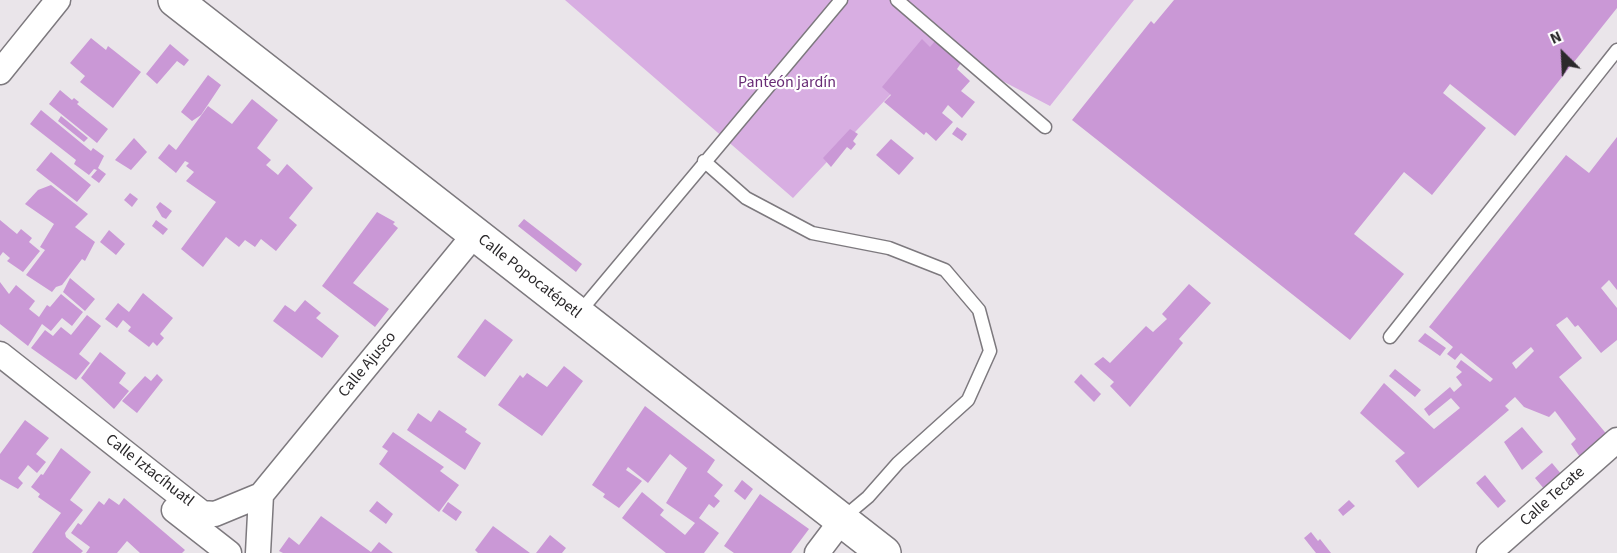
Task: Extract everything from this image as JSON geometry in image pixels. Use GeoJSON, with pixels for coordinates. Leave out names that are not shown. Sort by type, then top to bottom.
{"type":"FeatureCollection","features":[{"type":"Feature","properties":{"kind":"main road","name":"Calle Popocatépetl"},"geometry":{"type":"LineString","coordinates":[[175,0],[474,236],[884,553]]}},
{"type":"Feature","properties":{"kind":"street"},"geometry":{"type":"LineString","coordinates":[[0,72],[58,0]]}},
{"type":"Feature","properties":{"kind":"street","name":"Calle Ajusco"},"geometry":{"type":"LineString","coordinates":[[261,495],[474,236]]}},
{"type":"Feature","properties":{"kind":"street","name":"Calle Iztacíhuatl"},"geometry":{"type":"LineString","coordinates":[[0,354],[202,513],[228,510],[261,495]]}},
{"type":"Feature","properties":{"kind":"street","name":"Calle Iztacíhuatl"},"geometry":{"type":"LineString","coordinates":[[0,371],[222,551]]}},
{"type":"Feature","properties":{"kind":"street","name":"Calle Tecate"},"geometry":{"type":"LineString","coordinates":[[1490,553],[1617,440]]}},
{"type":"Feature","properties":{"kind":"street"},"geometry":{"type":"LineString","coordinates":[[258,553],[261,495]]}},
{"type":"Feature","properties":{"kind":"street"},"geometry":{"type":"LineString","coordinates":[[816,553],[842,520]]}},
{"type":"Feature","properties":{"kind":"lane"},"geometry":{"type":"LineString","coordinates":[[578,315],[704,161],[841,0]]}},
{"type":"Feature","properties":{"kind":"lane"},"geometry":{"type":"LineString","coordinates":[[897,0],[1045,127]]}},
{"type":"Feature","properties":{"kind":"lane"},"geometry":{"type":"LineString","coordinates":[[1390,337],[1617,50]]}},
{"type":"Feature","properties":{"kind":"lane"},"geometry":{"type":"LineString","coordinates":[[704,161],[746,198],[812,233],[889,248],[945,270],[979,310],[990,351],[968,400],[898,463],[868,497],[842,520]]}},
{"type":"Feature","properties":{"kind":"green space","name":"Panteón jardín"},"geometry":{"type":"Polygon","coordinates":[[[565,0],[1134,0],[1050,106],[936,46],[793,198],[565,0]]]}},
{"type":"Feature","properties":{"kind":"building"},"geometry":{"type":"Polygon","coordinates":[[[1174,0],[1617,0],[1617,8],[1515,136],[1450,84],[1443,93],[1486,128],[1432,195],[1404,172],[1354,234],[1404,274],[1350,340],[1072,120],[1151,21],[1154,24],[1174,0]]]}},
{"type":"Feature","properties":{"kind":"building"},"geometry":{"type":"Polygon","coordinates":[[[91,38],[106,50],[108,46],[141,72],[113,108],[80,82],[85,76],[70,63],[91,38]]]}},
{"type":"Feature","properties":{"kind":"building"},"geometry":{"type":"Polygon","coordinates":[[[922,39],[930,47],[935,41],[961,63],[957,69],[970,81],[961,91],[975,102],[962,118],[948,105],[942,113],[953,122],[936,141],[926,132],[924,135],[884,102],[891,95],[882,87],[922,39]]]}},
{"type":"Feature","properties":{"kind":"building"},"geometry":{"type":"Polygon","coordinates":[[[170,44],[189,60],[184,66],[177,61],[157,84],[146,74],[170,44]]]}},
{"type":"Feature","properties":{"kind":"building"},"geometry":{"type":"Polygon","coordinates":[[[208,75],[221,85],[201,115],[192,121],[181,112],[208,75]]]}},
{"type":"Feature","properties":{"kind":"building"},"geometry":{"type":"Polygon","coordinates":[[[60,90],[72,100],[74,98],[79,102],[77,104],[108,129],[97,143],[49,104],[60,90]]]}},
{"type":"Feature","properties":{"kind":"building"},"geometry":{"type":"Polygon","coordinates":[[[252,99],[278,120],[257,148],[271,160],[266,165],[278,175],[287,164],[313,188],[289,218],[297,225],[276,251],[261,239],[255,247],[245,240],[239,247],[226,237],[203,267],[181,249],[216,202],[186,181],[194,172],[186,166],[189,163],[185,161],[176,173],[158,158],[169,144],[176,150],[208,106],[232,124],[252,99]]]}},
{"type":"Feature","properties":{"kind":"building"},"geometry":{"type":"Polygon","coordinates":[[[41,110],[91,151],[93,148],[104,156],[98,168],[106,174],[99,183],[91,177],[97,170],[94,169],[89,175],[74,164],[76,160],[30,124],[41,110]]]}},
{"type":"Feature","properties":{"kind":"building"},"geometry":{"type":"Polygon","coordinates":[[[61,116],[88,138],[84,142],[58,121],[61,116]]]}},
{"type":"Feature","properties":{"kind":"building"},"geometry":{"type":"Polygon","coordinates":[[[957,127],[967,134],[962,141],[952,134],[957,127]]]}},
{"type":"Feature","properties":{"kind":"building"},"geometry":{"type":"Polygon","coordinates":[[[850,129],[858,134],[853,141],[856,144],[851,150],[847,147],[831,167],[823,158],[850,129]]]}},
{"type":"Feature","properties":{"kind":"building"},"geometry":{"type":"Polygon","coordinates":[[[1617,137],[1617,290],[1609,280],[1601,288],[1617,308],[1617,340],[1601,353],[1578,325],[1575,327],[1567,317],[1556,325],[1582,358],[1559,377],[1609,437],[1580,457],[1571,444],[1576,439],[1555,411],[1549,417],[1524,407],[1515,397],[1505,406],[1509,410],[1418,488],[1395,461],[1405,453],[1360,413],[1384,383],[1434,429],[1460,408],[1451,398],[1429,416],[1424,409],[1450,387],[1454,392],[1462,385],[1456,377],[1462,372],[1456,367],[1461,360],[1490,382],[1493,379],[1461,353],[1455,360],[1447,354],[1453,347],[1429,327],[1566,155],[1589,173],[1617,137]],[[1531,347],[1512,363],[1516,369],[1534,351],[1531,347]]]}},
{"type":"Feature","properties":{"kind":"building"},"geometry":{"type":"Polygon","coordinates":[[[134,138],[147,152],[131,170],[115,160],[134,138]]]}},
{"type":"Feature","properties":{"kind":"building"},"geometry":{"type":"Polygon","coordinates":[[[891,139],[914,158],[899,175],[876,155],[891,139]]]}},
{"type":"Feature","properties":{"kind":"building"},"geometry":{"type":"Polygon","coordinates":[[[51,152],[91,185],[77,202],[36,170],[51,152]]]}},
{"type":"Feature","properties":{"kind":"building"},"geometry":{"type":"Polygon","coordinates":[[[51,185],[88,214],[75,227],[95,242],[85,261],[82,259],[62,285],[56,287],[52,292],[26,275],[45,250],[40,247],[54,224],[25,204],[38,190],[51,185]]]}},
{"type":"Feature","properties":{"kind":"building"},"geometry":{"type":"Polygon","coordinates":[[[130,193],[138,199],[132,207],[124,200],[130,193]]]}},
{"type":"Feature","properties":{"kind":"building"},"geometry":{"type":"Polygon","coordinates":[[[160,202],[172,211],[166,219],[156,207],[160,202]]]}},
{"type":"Feature","properties":{"kind":"building"},"geometry":{"type":"Polygon","coordinates":[[[377,212],[395,222],[393,224],[398,228],[353,283],[389,309],[375,327],[322,286],[377,212]]]}},
{"type":"Feature","properties":{"kind":"building"},"geometry":{"type":"Polygon","coordinates":[[[524,219],[582,264],[576,272],[518,226],[524,219]]]}},
{"type":"Feature","properties":{"kind":"building"},"geometry":{"type":"Polygon","coordinates":[[[0,220],[17,234],[21,229],[32,238],[29,242],[40,251],[23,272],[7,261],[10,258],[3,252],[0,256],[0,220]]]}},
{"type":"Feature","properties":{"kind":"building"},"geometry":{"type":"Polygon","coordinates":[[[156,220],[168,229],[163,235],[152,226],[156,220]]]}},
{"type":"Feature","properties":{"kind":"building"},"geometry":{"type":"Polygon","coordinates":[[[109,230],[125,244],[116,255],[100,242],[109,230]]]}},
{"type":"Feature","properties":{"kind":"building"},"geometry":{"type":"Polygon","coordinates":[[[70,278],[95,299],[85,311],[63,292],[70,278]]]}},
{"type":"Feature","properties":{"kind":"building"},"geometry":{"type":"Polygon","coordinates":[[[0,282],[9,294],[16,285],[35,301],[29,309],[39,317],[47,305],[50,307],[61,294],[83,312],[72,326],[62,318],[51,331],[42,324],[28,346],[0,324],[0,282]]]}},
{"type":"Feature","properties":{"kind":"building"},"geometry":{"type":"Polygon","coordinates":[[[1189,284],[1211,303],[1179,339],[1183,343],[1130,407],[1110,386],[1114,382],[1094,364],[1103,357],[1110,363],[1146,326],[1153,332],[1167,319],[1162,314],[1189,284]]]}},
{"type":"Feature","properties":{"kind":"building"},"geometry":{"type":"Polygon","coordinates":[[[143,293],[173,318],[160,334],[164,338],[157,346],[153,342],[149,347],[128,331],[131,327],[123,320],[117,328],[105,319],[118,303],[129,312],[143,293]]]}},
{"type":"Feature","properties":{"kind":"building"},"geometry":{"type":"Polygon","coordinates":[[[305,300],[321,313],[316,318],[339,336],[322,358],[273,321],[285,305],[295,312],[305,300]]]}},
{"type":"Feature","properties":{"kind":"building"},"geometry":{"type":"Polygon","coordinates":[[[87,315],[101,326],[79,354],[90,363],[76,380],[31,348],[45,330],[53,336],[61,327],[71,335],[87,315]]]}},
{"type":"Feature","properties":{"kind":"building"},"geometry":{"type":"Polygon","coordinates":[[[485,319],[513,340],[485,377],[457,357],[485,319]]]}},
{"type":"Feature","properties":{"kind":"building"},"geometry":{"type":"Polygon","coordinates":[[[1425,333],[1446,348],[1440,356],[1418,341],[1425,333]]]}},
{"type":"Feature","properties":{"kind":"building"},"geometry":{"type":"Polygon","coordinates":[[[100,352],[126,373],[119,383],[129,391],[114,409],[81,378],[100,352]]]}},
{"type":"Feature","properties":{"kind":"building"},"geometry":{"type":"Polygon","coordinates":[[[564,366],[583,381],[542,436],[498,405],[520,375],[523,378],[527,373],[547,387],[564,366]]]}},
{"type":"Feature","properties":{"kind":"building"},"geometry":{"type":"Polygon","coordinates":[[[1395,369],[1421,390],[1415,397],[1389,376],[1395,369]]]}},
{"type":"Feature","properties":{"kind":"building"},"geometry":{"type":"Polygon","coordinates":[[[157,374],[163,380],[137,413],[122,401],[145,376],[151,381],[157,374]]]}},
{"type":"Feature","properties":{"kind":"building"},"geometry":{"type":"Polygon","coordinates":[[[1081,374],[1101,394],[1094,402],[1074,382],[1081,374]]]}},
{"type":"Feature","properties":{"kind":"building"},"geometry":{"type":"Polygon","coordinates":[[[645,406],[715,460],[707,472],[723,485],[714,496],[720,501],[714,508],[709,504],[699,518],[719,533],[704,553],[666,553],[622,518],[642,492],[664,510],[660,515],[685,535],[695,523],[666,503],[689,465],[687,468],[670,454],[648,483],[628,467],[626,470],[642,481],[619,508],[603,497],[605,494],[592,485],[645,406]]]}},
{"type":"Feature","properties":{"kind":"building"},"geometry":{"type":"Polygon","coordinates":[[[439,410],[467,429],[465,432],[481,443],[465,470],[407,430],[418,413],[431,422],[439,410]]]}},
{"type":"Feature","properties":{"kind":"building"},"geometry":{"type":"Polygon","coordinates":[[[25,420],[49,438],[36,454],[46,462],[37,473],[28,465],[18,478],[23,483],[18,489],[0,479],[0,454],[25,420]]]}},
{"type":"Feature","properties":{"kind":"building"},"geometry":{"type":"Polygon","coordinates":[[[1522,427],[1543,452],[1522,470],[1504,442],[1522,427]]]}},
{"type":"Feature","properties":{"kind":"building"},"geometry":{"type":"Polygon","coordinates":[[[393,432],[444,467],[440,471],[459,485],[439,512],[379,464],[388,451],[382,447],[393,432]]]}},
{"type":"Feature","properties":{"kind":"building"},"geometry":{"type":"Polygon","coordinates":[[[61,448],[91,472],[70,500],[83,510],[65,533],[66,537],[83,551],[81,553],[32,553],[61,513],[38,497],[40,494],[31,487],[41,474],[43,475],[61,448]]]}},
{"type":"Feature","properties":{"kind":"building"},"geometry":{"type":"Polygon","coordinates":[[[1552,463],[1562,475],[1545,490],[1535,478],[1552,463]]]}},
{"type":"Feature","properties":{"kind":"building"},"geometry":{"type":"Polygon","coordinates":[[[1485,475],[1506,501],[1498,508],[1476,483],[1485,475]]]}},
{"type":"Feature","properties":{"kind":"building"},"geometry":{"type":"Polygon","coordinates":[[[742,480],[753,489],[745,500],[734,491],[742,480]]]}},
{"type":"Feature","properties":{"kind":"building"},"geometry":{"type":"Polygon","coordinates":[[[760,494],[809,529],[791,553],[734,553],[724,546],[760,494]]]}},
{"type":"Feature","properties":{"kind":"building"},"geometry":{"type":"Polygon","coordinates":[[[109,498],[119,505],[124,498],[185,550],[182,553],[140,553],[127,541],[117,553],[86,553],[90,547],[71,533],[78,523],[81,525],[99,501],[104,505],[109,498]]]}},
{"type":"Feature","properties":{"kind":"building"},"geometry":{"type":"Polygon","coordinates":[[[1349,500],[1355,506],[1343,516],[1338,510],[1349,500]]]}},
{"type":"Feature","properties":{"kind":"building"},"geometry":{"type":"Polygon","coordinates":[[[377,501],[393,514],[386,524],[369,511],[377,501]]]}},
{"type":"Feature","properties":{"kind":"building"},"geometry":{"type":"Polygon","coordinates":[[[448,502],[462,512],[456,521],[442,511],[448,502]]]}},
{"type":"Feature","properties":{"kind":"building"},"geometry":{"type":"Polygon","coordinates":[[[321,516],[371,552],[379,542],[393,553],[283,553],[279,551],[289,537],[299,545],[321,516]]]}},
{"type":"Feature","properties":{"kind":"building"},"geometry":{"type":"Polygon","coordinates":[[[493,526],[530,553],[478,553],[475,550],[493,526]]]}},
{"type":"Feature","properties":{"kind":"building"},"geometry":{"type":"Polygon","coordinates":[[[1311,532],[1331,553],[1316,553],[1304,538],[1311,532]]]}},
{"type":"Feature","properties":{"kind":"building"},"geometry":{"type":"Polygon","coordinates":[[[550,535],[566,548],[562,553],[536,553],[550,535]]]}}]}
